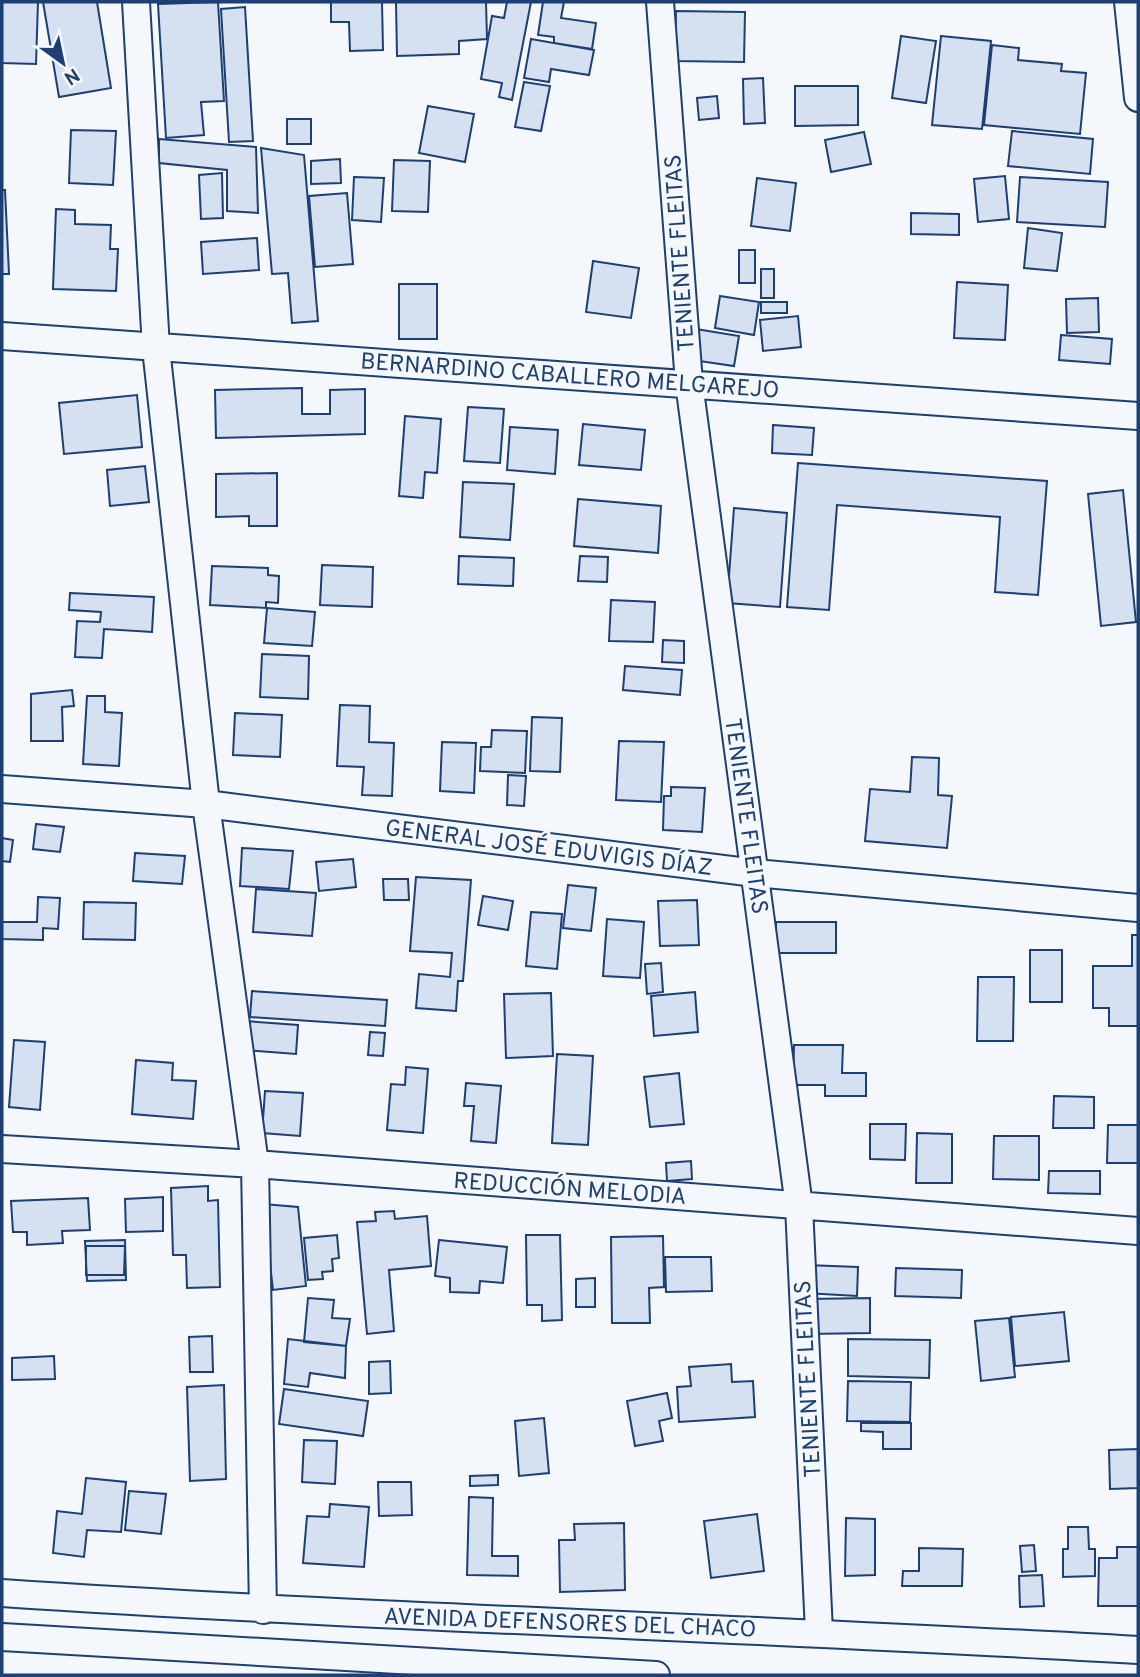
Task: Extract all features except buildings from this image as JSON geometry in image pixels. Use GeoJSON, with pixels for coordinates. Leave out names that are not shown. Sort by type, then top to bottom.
{"type":"FeatureCollection","features":[{"type":"Feature","properties":{"kind":"street"},"geometry":{"type":"LineString","coordinates":[[136,2],[156,348],[206,804],[255,1164],[262,1610]]}},
{"type":"Feature","properties":{"kind":"street","name":"TENIENTE FLEITAS"},"geometry":{"type":"LineString","coordinates":[[660,2],[689,383],[799,1206],[819,1632]]}},
{"type":"Feature","properties":{"kind":"street"},"geometry":{"type":"LineString","coordinates":[[1126,3],[1138,98]]}},
{"type":"Feature","properties":{"kind":"street","name":"BERNARDINO CABALLERO MELGAREJO"},"geometry":{"type":"LineString","coordinates":[[2,335],[1138,416]]}},
{"type":"Feature","properties":{"kind":"street","name":"GENERAL JOSÉ EDUVIGIS DÍAZ"},"geometry":{"type":"LineString","coordinates":[[2,789],[206,804],[755,873],[1138,908]]}},
{"type":"Feature","properties":{"kind":"street","name":"REDUCCIÓN MELODIA"},"geometry":{"type":"LineString","coordinates":[[2,1149],[255,1164],[1138,1231]]}},
{"type":"Feature","properties":{"kind":"street","name":"AVENIDA DEFENSORES DEL CHACO"},"geometry":{"type":"LineString","coordinates":[[2,1593],[262,1610],[819,1632],[1138,1650]]}},
{"type":"Feature","properties":{"kind":"street"},"geometry":{"type":"LineString","coordinates":[[2,1637],[656,1675]]}}]}
